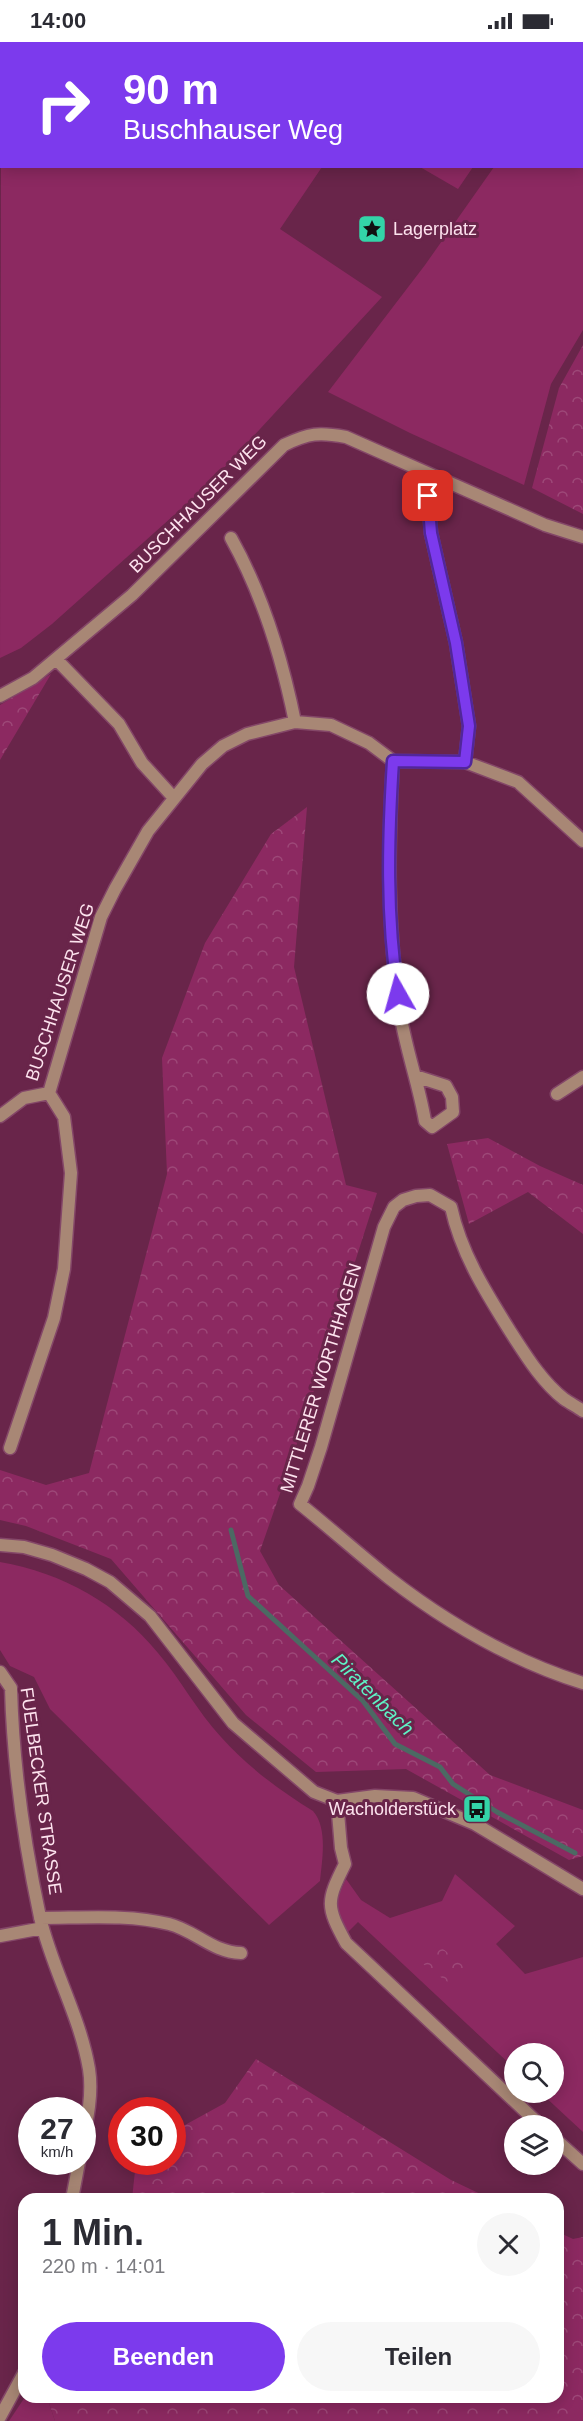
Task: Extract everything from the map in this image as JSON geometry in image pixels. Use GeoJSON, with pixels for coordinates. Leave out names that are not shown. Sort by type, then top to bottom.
{"type":"FeatureCollection","features":[{"type":"Feature","properties":{"kind":"street","name":"BUSCHHAUSER WEG"},"geometry":{"type":"LineString","coordinates":[[0,696],[33,678],[132,595],[284,445],[306,435],[324,433],[346,437],[545,525],[583,537]]}},
{"type":"Feature","properties":{"kind":"street"},"geometry":{"type":"LineString","coordinates":[[428,496],[431,533],[456,643],[469,726],[465,762]]}},
{"type":"Feature","properties":{"kind":"street"},"geometry":{"type":"LineString","coordinates":[[231,538],[262,602],[286,681],[295,722]]}},
{"type":"Feature","properties":{"kind":"street"},"geometry":{"type":"LineString","coordinates":[[56,659],[119,724],[142,763],[174,798]]}},
{"type":"Feature","properties":{"kind":"street","name":"BUSCHHAUSER WEG"},"geometry":{"type":"LineString","coordinates":[[0,1116],[24,1098],[49,1093],[101,917],[148,831],[202,764],[223,746],[247,734],[295,722],[331,725],[369,743],[393,761]]}},
{"type":"Feature","properties":{"kind":"street"},"geometry":{"type":"LineString","coordinates":[[415,1076],[401,1017],[389,912],[388,858],[393,761],[465,762],[518,782],[583,841]]}},
{"type":"Feature","properties":{"kind":"street"},"geometry":{"type":"LineString","coordinates":[[557,1094],[583,1077]]}},
{"type":"Feature","properties":{"kind":"street"},"geometry":{"type":"LineString","coordinates":[[10,1448],[48,1337],[64,1269],[71,1173],[64,1117],[49,1093]]}},
{"type":"Feature","properties":{"kind":"street","name":"MITTLERER WORTHHAGEN"},"geometry":{"type":"LineString","coordinates":[[583,1411],[562,1398],[528,1360],[483,1289],[455,1226],[451,1207],[430,1195],[403,1200],[394,1207],[384,1227],[321,1447],[300,1504],[390,1578],[498,1649],[551,1673],[583,1683]]}},
{"type":"Feature","properties":{"kind":"street"},"geometry":{"type":"LineString","coordinates":[[0,1545],[24,1547],[52,1555],[110,1582],[150,1616],[233,1723],[314,1791],[337,1801],[375,1796],[413,1798],[475,1824],[583,1889]]}},
{"type":"Feature","properties":{"kind":"street","name":"FUELBECKER STRASSE"},"geometry":{"type":"LineString","coordinates":[[0,1672],[11,1688],[20,1801],[42,1923],[73,2008],[89,2070],[89,2097]]}},
{"type":"Feature","properties":{"kind":"street"},"geometry":{"type":"LineString","coordinates":[[337,1801],[341,1848],[345,1864],[330,1893],[332,1918],[346,1943],[528,2115]]}},
{"type":"Feature","properties":{"kind":"street","name":"FUELBECKER STRASSE"},"geometry":{"type":"LineString","coordinates":[[42,1923],[149,1919],[174,1925],[226,1953],[241,1953]]}},
{"type":"Feature","properties":{"kind":"street"},"geometry":{"type":"LineString","coordinates":[[0,1936],[42,1923]]}},
{"type":"Feature","properties":{"kind":"street"},"geometry":{"type":"LineString","coordinates":[[564,2147],[583,2164]]}},
{"type":"Feature","properties":{"kind":"street"},"geometry":{"type":"LineString","coordinates":[[73,2193],[77,2175]]}},
{"type":"Feature","properties":{"kind":"street"},"geometry":{"type":"LineString","coordinates":[[0,2417],[18,2384]]}},
{"type":"Feature","properties":{"kind":"green space"},"geometry":{"type":"Polygon","coordinates":[[[1,168],[321,168],[280,229],[382,297],[210,483],[52,624],[21,648],[0,658],[1,168]]]}},
{"type":"Feature","properties":{"kind":"green space"},"geometry":{"type":"Polygon","coordinates":[[[422,168],[472,168],[458,189],[422,168]]]}},
{"type":"Feature","properties":{"kind":"green space"},"geometry":{"type":"Polygon","coordinates":[[[493,168],[583,168],[583,330],[551,384],[524,485],[410,433],[328,392],[425,265],[493,168]]]}},
{"type":"Feature","properties":{"kind":"green space"},"geometry":{"type":"Polygon","coordinates":[[[583,345],[583,514],[532,488],[559,388],[583,345]]]}},
{"type":"Feature","properties":{"kind":"green space"},"geometry":{"type":"Polygon","coordinates":[[[51,674],[0,760],[0,705],[51,674]]]}},
{"type":"Feature","properties":{"kind":"green space"},"geometry":{"type":"Polygon","coordinates":[[[307,807],[294,967],[346,1185],[377,1193],[291,1462],[260,1551],[279,1585],[490,1775],[583,1810],[583,1856],[569,1860],[406,1769],[316,1772],[246,1715],[111,1559],[26,1526],[0,1520],[0,1470],[46,1485],[89,1473],[167,1174],[162,1058],[205,943],[271,834],[307,807]]]}},
{"type":"Feature","properties":{"kind":"green space"},"geometry":{"type":"Polygon","coordinates":[[[488,1138],[540,1166],[583,1185],[583,1234],[528,1192],[469,1224],[447,1144],[488,1138]]]}},
{"type":"Feature","properties":{"kind":"green space"},"geometry":{"type":"Polygon","coordinates":[[[0,1562],[46,1574],[88,1593],[142,1635],[166,1663],[212,1727],[231,1748],[264,1777],[313,1811],[321,1826],[322,1835],[323,1854],[320,1881],[269,1925],[50,1709],[34,1677],[10,1666],[0,1650],[0,1562]]]}},
{"type":"Feature","properties":{"kind":"green space"},"geometry":{"type":"Polygon","coordinates":[[[455,1874],[515,1926],[496,1944],[525,1974],[583,1957],[583,2132],[552,2103],[564,2103],[564,2043],[504,2043],[504,2059],[358,1922],[347,1933],[338,1912],[339,1895],[346,1879],[361,1900],[390,1918],[442,1901],[455,1874]]]}},
{"type":"Feature","properties":{"kind":"green space"},"geometry":{"type":"Polygon","coordinates":[[[434,1942],[468,1968],[454,1987],[419,1961],[434,1942]]]}},
{"type":"Feature","properties":{"kind":"green space"},"geometry":{"type":"Polygon","coordinates":[[[256,2059],[451,2180],[478,2193],[133,2193],[135,2175],[186,2175],[186,2124],[225,2103],[256,2059]]]}},
{"type":"Feature","properties":{"kind":"green space"},"geometry":{"type":"Polygon","coordinates":[[[564,2235],[573,2239],[583,2237],[583,2421],[55,2421],[49,2403],[564,2403],[564,2235]]]}},
{"type":"Feature","properties":{"kind":"green space"},"geometry":{"type":"Polygon","coordinates":[[[21,2403],[49,2403],[55,2421],[9,2421],[21,2403]]]}},
{"type":"Feature","properties":{"kind":"waterway","name":"Piratenbach"},"geometry":{"type":"LineString","coordinates":[[231,1530],[248,1596],[363,1701],[395,1744],[440,1767],[453,1784],[497,1812],[575,1853]]}},
{"type":"Feature","properties":{"kind":"place","name":"Lagerplatz"},"geometry":{"type":"Point","coordinates":[372,229]}},
{"type":"Feature","properties":{"kind":"place","name":"Wacholderstück"},"geometry":{"type":"Point","coordinates":[477,1809]}},
{"type":"Feature","properties":{"kind":"route"},"geometry":{"type":"LineString","coordinates":[[398,994],[389,912],[388,858],[393,761],[465,762],[469,726],[456,643],[431,533],[428,496]]}}]}
